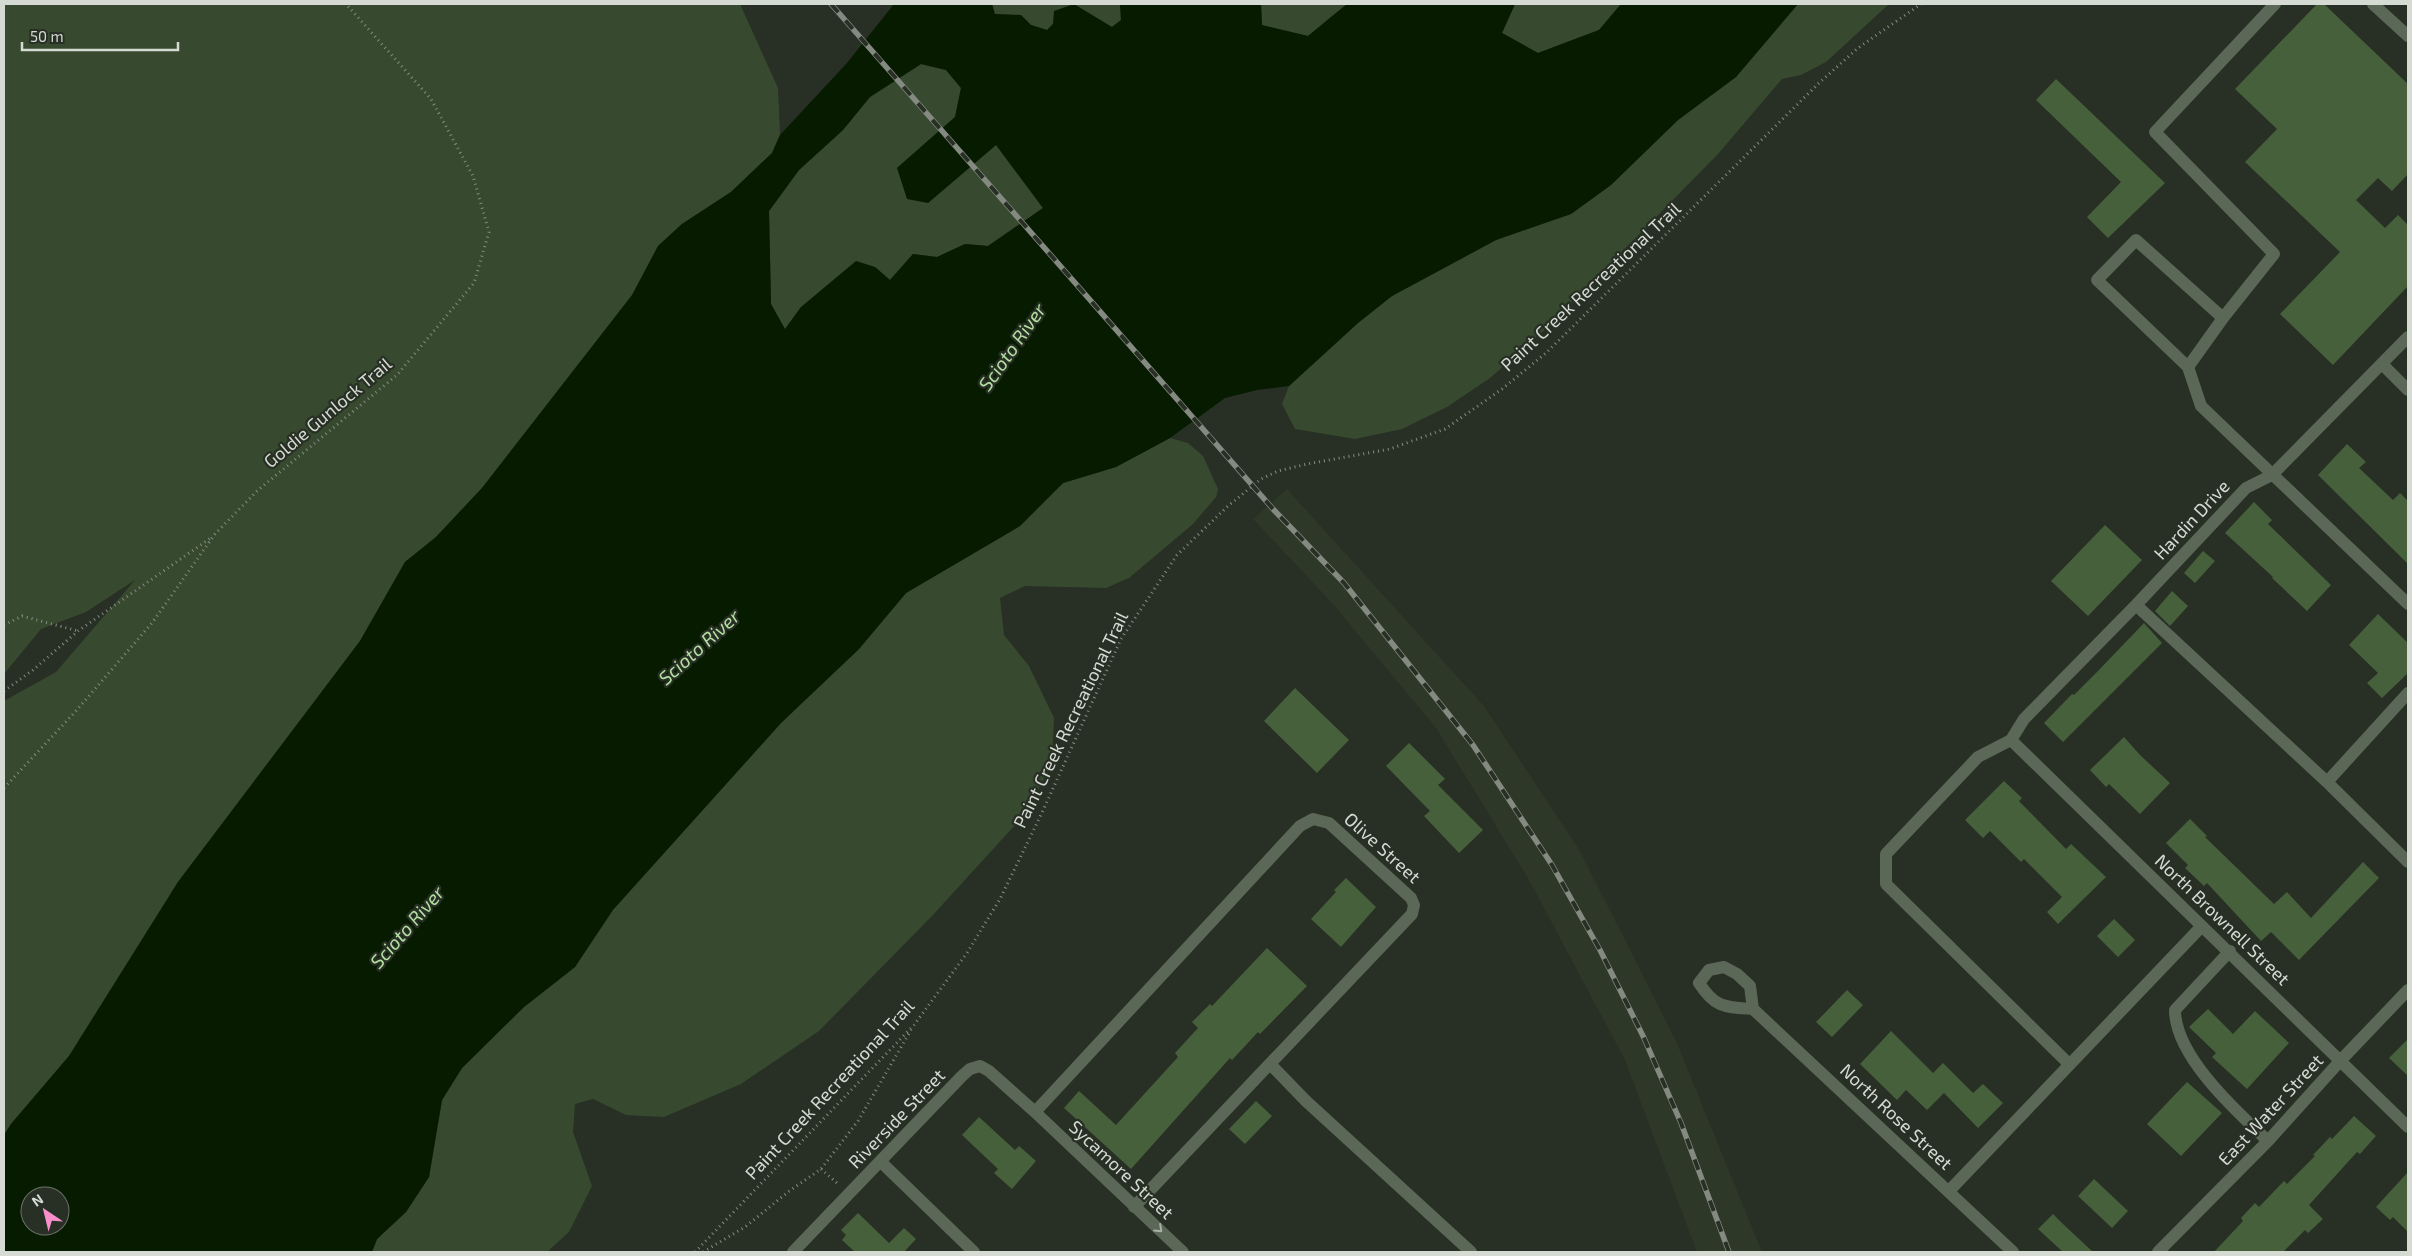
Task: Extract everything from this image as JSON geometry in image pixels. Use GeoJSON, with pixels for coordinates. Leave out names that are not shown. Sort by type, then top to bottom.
{"type":"FeatureCollection","features":[{"type":"Feature","properties":{"kind":"street"},"geometry":{"type":"LineString","coordinates":[[2188,367],[2223,318],[2274,254],[2155,132],[2275,4]]}},
{"type":"Feature","properties":{"kind":"street"},"geometry":{"type":"LineString","coordinates":[[2374,4],[2408,36]]}},
{"type":"Feature","properties":{"kind":"street"},"geometry":{"type":"LineString","coordinates":[[2223,318],[2136,240],[2097,280],[2188,367],[2200,406],[2408,604]]}},
{"type":"Feature","properties":{"kind":"street","name":"Hardin Drive"},"geometry":{"type":"LineString","coordinates":[[2011,740],[2024,718],[2136,606],[2246,488],[2272,475],[2408,337]]}},
{"type":"Feature","properties":{"kind":"street"},"geometry":{"type":"LineString","coordinates":[[2382,364],[2408,390]]}},
{"type":"Feature","properties":{"kind":"street"},"geometry":{"type":"LineString","coordinates":[[2136,606],[2327,782],[2408,862]]}},
{"type":"Feature","properties":{"kind":"street"},"geometry":{"type":"LineString","coordinates":[[2327,782],[2408,693]]}},
{"type":"Feature","properties":{"kind":"street"},"geometry":{"type":"LineString","coordinates":[[2011,740],[1978,757],[1886,854],[1886,884],[2069,1064]]}},
{"type":"Feature","properties":{"kind":"street","name":"North Brownell Street"},"geometry":{"type":"LineString","coordinates":[[2011,740],[2230,951],[2408,1127]]}},
{"type":"Feature","properties":{"kind":"street","name":"Olive Street"},"geometry":{"type":"LineString","coordinates":[[1035,1112],[1300,826],[1313,819],[1329,823],[1411,898],[1414,905],[1412,914],[1271,1065],[1134,1207]]}},
{"type":"Feature","properties":{"kind":"street"},"geometry":{"type":"LineString","coordinates":[[1949,1190],[2202,926]]}},
{"type":"Feature","properties":{"kind":"street"},"geometry":{"type":"LineString","coordinates":[[2230,951],[2175,1010],[2175,1022],[2195,1062],[2230,1104],[2268,1141]]}},
{"type":"Feature","properties":{"kind":"street","name":"East Water Street"},"geometry":{"type":"LineString","coordinates":[[2158,1252],[2268,1141],[2341,1060],[2408,990]]}},
{"type":"Feature","properties":{"kind":"street","name":"North Rose Street"},"geometry":{"type":"LineString","coordinates":[[1753,1009],[1949,1190],[2013,1252]]}},
{"type":"Feature","properties":{"kind":"street"},"geometry":{"type":"LineString","coordinates":[[1271,1065],[1306,1101],[1471,1252]]}},
{"type":"Feature","properties":{"kind":"street","name":"Riverside Street"},"geometry":{"type":"LineString","coordinates":[[795,1252],[970,1070],[980,1066],[989,1071],[1035,1112]]}},
{"type":"Feature","properties":{"kind":"street","name":"Sycamore Street"},"geometry":{"type":"LineString","coordinates":[[1035,1112],[1183,1252]]}},
{"type":"Feature","properties":{"kind":"street"},"geometry":{"type":"LineString","coordinates":[[881,1162],[974,1252]]}},
{"type":"Feature","properties":{"kind":"path","name":"Goldie Gunlock Trail"},"geometry":{"type":"LineString","coordinates":[[4,788],[75,712],[152,623],[215,534],[257,491],[397,375],[474,283],[489,232],[473,176],[431,99],[346,4]]}},
{"type":"Feature","properties":{"kind":"path","name":"Paint Creek Recreational Trail"},"geometry":{"type":"LineString","coordinates":[[695,1252],[914,1025],[967,954],[1000,899],[1040,817],[1121,639],[1177,555],[1228,506],[1261,479],[1287,469],[1390,449],[1416,441],[1445,429],[1502,389],[1552,346],[1819,83],[1858,48],[1921,4]]}},
{"type":"Feature","properties":{"kind":"path","name":"Goldie Gunlock Trail"},"geometry":{"type":"LineString","coordinates":[[4,691],[34,670],[78,631],[215,534]]}},
{"type":"Feature","properties":{"kind":"path"},"geometry":{"type":"LineString","coordinates":[[4,625],[22,616],[78,631]]}},
{"type":"Feature","properties":{"kind":"path"},"geometry":{"type":"LineString","coordinates":[[702,1252],[745,1228],[788,1192],[821,1169],[858,1121],[914,1025]]}},
{"type":"Feature","properties":{"kind":"shaded area"},"geometry":{"type":"Polygon","coordinates":[[[4,4],[740,4],[778,88],[780,135],[772,153],[731,192],[682,224],[658,246],[633,295],[482,488],[436,537],[405,562],[360,641],[178,882],[69,1056],[11,1124],[4,1135],[4,701],[56,672],[135,580],[86,612],[41,629],[4,674],[4,4]]]}},
{"type":"Feature","properties":{"kind":"shaded area"},"geometry":{"type":"Polygon","coordinates":[[[992,4],[1120,4],[1121,20],[1112,27],[1053,24],[1047,30],[1031,25],[1021,15],[994,14],[992,4]]]}},
{"type":"Feature","properties":{"kind":"shaded area"},"geometry":{"type":"Polygon","coordinates":[[[1261,4],[1347,4],[1308,36],[1262,25],[1261,4]]]}},
{"type":"Feature","properties":{"kind":"shaded area"},"geometry":{"type":"Polygon","coordinates":[[[1515,4],[1621,4],[1599,30],[1538,53],[1502,33],[1515,4]]]}},
{"type":"Feature","properties":{"kind":"shaded area"},"geometry":{"type":"Polygon","coordinates":[[[1798,4],[1889,4],[1826,62],[1801,75],[1782,79],[1718,154],[1548,327],[1490,378],[1447,407],[1402,429],[1355,439],[1295,429],[1282,404],[1289,386],[1358,323],[1392,296],[1496,240],[1571,214],[1611,185],[1678,120],[1736,77],[1798,4]]]}},
{"type":"Feature","properties":{"kind":"shaded area"},"geometry":{"type":"Polygon","coordinates":[[[921,64],[946,70],[961,88],[955,117],[897,168],[928,203],[996,145],[1043,208],[988,246],[965,244],[937,257],[913,254],[890,280],[875,267],[801,307],[785,330],[771,304],[769,211],[799,170],[843,130],[870,97],[921,64]]]}},
{"type":"Feature","properties":{"kind":"shaded area"},"geometry":{"type":"Polygon","coordinates":[[[1170,438],[1188,443],[1203,456],[1218,489],[1216,497],[1193,524],[1129,578],[1106,588],[1025,586],[1000,598],[1004,635],[1029,666],[1054,718],[1052,764],[1025,814],[932,916],[819,1031],[741,1084],[664,1117],[626,1115],[593,1099],[575,1104],[573,1132],[592,1186],[569,1232],[547,1252],[372,1252],[377,1239],[406,1212],[429,1177],[442,1100],[462,1068],[524,1007],[575,967],[612,910],[781,723],[859,649],[906,593],[1020,526],[1063,483],[1116,467],[1170,438]]]}},
{"type":"Feature","properties":{"kind":"shaded area"},"geometry":{"type":"Polygon","coordinates":[[[1287,489],[1484,706],[1580,851],[1677,1043],[1762,1252],[1697,1252],[1625,1060],[1529,880],[1436,728],[1332,603],[1253,519],[1287,489]]]}},
{"type":"Feature","properties":{"kind":"water","name":"Scioto River"},"geometry":{"type":"Polygon","coordinates":[[[894,4],[992,4],[995,14],[1021,15],[1031,25],[1047,30],[1053,24],[1054,11],[1074,4],[1112,27],[1121,20],[1120,4],[1261,4],[1262,25],[1308,36],[1347,4],[1515,4],[1502,33],[1538,53],[1599,30],[1621,4],[1798,4],[1736,77],[1678,120],[1611,185],[1571,214],[1496,240],[1392,296],[1358,323],[1289,386],[1257,390],[1225,398],[1170,438],[1116,467],[1063,483],[1020,526],[906,593],[859,649],[781,723],[613,910],[575,967],[524,1007],[462,1068],[442,1100],[429,1177],[406,1212],[377,1239],[372,1252],[4,1252],[4,1135],[11,1124],[69,1056],[178,882],[360,641],[405,562],[436,537],[482,488],[632,295],[658,246],[682,224],[731,192],[772,153],[780,135],[847,63],[894,4]],[[921,64],[870,97],[843,130],[799,170],[769,211],[771,304],[785,329],[801,307],[856,261],[875,267],[890,280],[913,254],[937,257],[965,244],[988,246],[1043,208],[996,145],[928,203],[907,199],[897,168],[955,117],[961,88],[946,70],[921,64]]]}},
{"type":"Feature","properties":{"kind":"building"},"geometry":{"type":"Polygon","coordinates":[[[2317,4],[2324,4],[2408,84],[2408,174],[2392,191],[2378,178],[2356,200],[2385,228],[2398,215],[2408,225],[2408,286],[2333,365],[2280,314],[2340,252],[2245,162],[2277,129],[2235,89],[2317,4]]]}},
{"type":"Feature","properties":{"kind":"building"},"geometry":{"type":"Polygon","coordinates":[[[2056,79],[2165,183],[2108,238],[2087,217],[2121,182],[2036,100],[2056,79]]]}},
{"type":"Feature","properties":{"kind":"building"},"geometry":{"type":"Polygon","coordinates":[[[2347,444],[2366,462],[2359,468],[2393,500],[2400,493],[2408,501],[2408,564],[2318,475],[2347,444]]]}},
{"type":"Feature","properties":{"kind":"building"},"geometry":{"type":"Polygon","coordinates":[[[2254,502],[2272,520],[2268,524],[2331,585],[2307,611],[2225,533],[2254,502]]]}},
{"type":"Feature","properties":{"kind":"building"},"geometry":{"type":"Polygon","coordinates":[[[2105,525],[2142,560],[2088,616],[2051,581],[2105,525]]]}},
{"type":"Feature","properties":{"kind":"building"},"geometry":{"type":"Polygon","coordinates":[[[2203,551],[2215,561],[2195,583],[2184,573],[2203,551]]]}},
{"type":"Feature","properties":{"kind":"building"},"geometry":{"type":"Polygon","coordinates":[[[2172,591],[2188,606],[2170,626],[2155,611],[2172,591]]]}},
{"type":"Feature","properties":{"kind":"building"},"geometry":{"type":"Polygon","coordinates":[[[2378,614],[2408,643],[2408,673],[2382,698],[2367,683],[2378,673],[2349,645],[2378,614]]]}},
{"type":"Feature","properties":{"kind":"building"},"geometry":{"type":"Polygon","coordinates":[[[2144,623],[2162,643],[2063,742],[2044,723],[2144,623]]]}},
{"type":"Feature","properties":{"kind":"building"},"geometry":{"type":"Polygon","coordinates":[[[1295,688],[1349,740],[1317,773],[1264,721],[1295,688]]]}},
{"type":"Feature","properties":{"kind":"building"},"geometry":{"type":"Polygon","coordinates":[[[2124,737],[2170,783],[2140,814],[2109,784],[2106,787],[2090,770],[2124,737]]]}},
{"type":"Feature","properties":{"kind":"building"},"geometry":{"type":"Polygon","coordinates":[[[1409,743],[1445,779],[1438,785],[1483,830],[1459,853],[1424,816],[1430,811],[1386,766],[1409,743]]]}},
{"type":"Feature","properties":{"kind":"building"},"geometry":{"type":"Polygon","coordinates":[[[2004,781],[2022,798],[2019,801],[2066,849],[2071,844],[2106,877],[2058,924],[2047,912],[2062,897],[2024,859],[2021,862],[1990,831],[1983,838],[1965,820],[2004,781]]]}},
{"type":"Feature","properties":{"kind":"building"},"geometry":{"type":"Polygon","coordinates":[[[2190,819],[2207,836],[2205,837],[2274,904],[2287,892],[2311,918],[2363,862],[2379,878],[2299,960],[2271,932],[2261,941],[2207,883],[2204,886],[2185,868],[2188,865],[2166,843],[2190,819]]]}},
{"type":"Feature","properties":{"kind":"building"},"geometry":{"type":"Polygon","coordinates":[[[1346,878],[1376,907],[1341,947],[1311,919],[1346,878]]]}},
{"type":"Feature","properties":{"kind":"building"},"geometry":{"type":"Polygon","coordinates":[[[2114,919],[2135,940],[2118,957],[2097,936],[2114,919]]]}},
{"type":"Feature","properties":{"kind":"building"},"geometry":{"type":"Polygon","coordinates":[[[1267,948],[1307,986],[1260,1034],[1258,1032],[1232,1060],[1230,1058],[1131,1169],[1064,1108],[1079,1091],[1116,1125],[1178,1057],[1175,1053],[1198,1028],[1192,1022],[1210,1004],[1212,1006],[1267,948]]]}},
{"type":"Feature","properties":{"kind":"building"},"geometry":{"type":"Polygon","coordinates":[[[1847,990],[1863,1005],[1832,1037],[1816,1022],[1847,990]]]}},
{"type":"Feature","properties":{"kind":"building"},"geometry":{"type":"Polygon","coordinates":[[[2208,1009],[2233,1034],[2255,1011],[2289,1043],[2247,1089],[2212,1057],[2216,1053],[2189,1027],[2208,1009]]]}},
{"type":"Feature","properties":{"kind":"building"},"geometry":{"type":"Polygon","coordinates":[[[1891,1031],[1933,1073],[1943,1063],[1973,1093],[1983,1084],[2003,1103],[1978,1128],[1944,1093],[1927,1110],[1906,1090],[1897,1100],[1860,1064],[1891,1031]]]}},
{"type":"Feature","properties":{"kind":"building"},"geometry":{"type":"Polygon","coordinates":[[[2408,1039],[2408,1076],[2389,1058],[2408,1039]]]}},
{"type":"Feature","properties":{"kind":"building"},"geometry":{"type":"Polygon","coordinates":[[[2187,1082],[2222,1113],[2181,1156],[2147,1124],[2187,1082]]]}},
{"type":"Feature","properties":{"kind":"building"},"geometry":{"type":"Polygon","coordinates":[[[1256,1101],[1272,1116],[1245,1144],[1229,1129],[1256,1101]]]}},
{"type":"Feature","properties":{"kind":"building"},"geometry":{"type":"Polygon","coordinates":[[[2354,1116],[2376,1136],[2360,1154],[2357,1152],[2309,1205],[2323,1219],[2308,1233],[2305,1230],[2283,1252],[2214,1252],[2243,1221],[2241,1218],[2255,1203],[2259,1207],[2284,1181],[2287,1184],[2315,1156],[2313,1155],[2330,1137],[2332,1139],[2354,1116]]]}},
{"type":"Feature","properties":{"kind":"building"},"geometry":{"type":"Polygon","coordinates":[[[979,1117],[1015,1150],[1019,1146],[1036,1161],[1012,1189],[994,1173],[998,1169],[962,1135],[979,1117]]]}},
{"type":"Feature","properties":{"kind":"building"},"geometry":{"type":"Polygon","coordinates":[[[2408,1172],[2408,1232],[2393,1217],[2390,1220],[2376,1207],[2408,1172]]]}},
{"type":"Feature","properties":{"kind":"building"},"geometry":{"type":"Polygon","coordinates":[[[2094,1179],[2128,1211],[2112,1228],[2078,1196],[2094,1179]]]}},
{"type":"Feature","properties":{"kind":"building"},"geometry":{"type":"Polygon","coordinates":[[[858,1213],[889,1243],[904,1228],[916,1239],[904,1252],[855,1252],[842,1240],[846,1235],[841,1230],[858,1213]]]}},
{"type":"Feature","properties":{"kind":"building"},"geometry":{"type":"Polygon","coordinates":[[[2053,1214],[2093,1252],[2063,1252],[2038,1229],[2053,1214]]]}},
{"type":"Feature","properties":{"kind":"railway"},"geometry":{"type":"LineString","coordinates":[[831,4],[1273,509],[1344,583],[1473,745],[1552,865],[1600,950],[1644,1038],[1681,1123],[1729,1252]]}}]}
